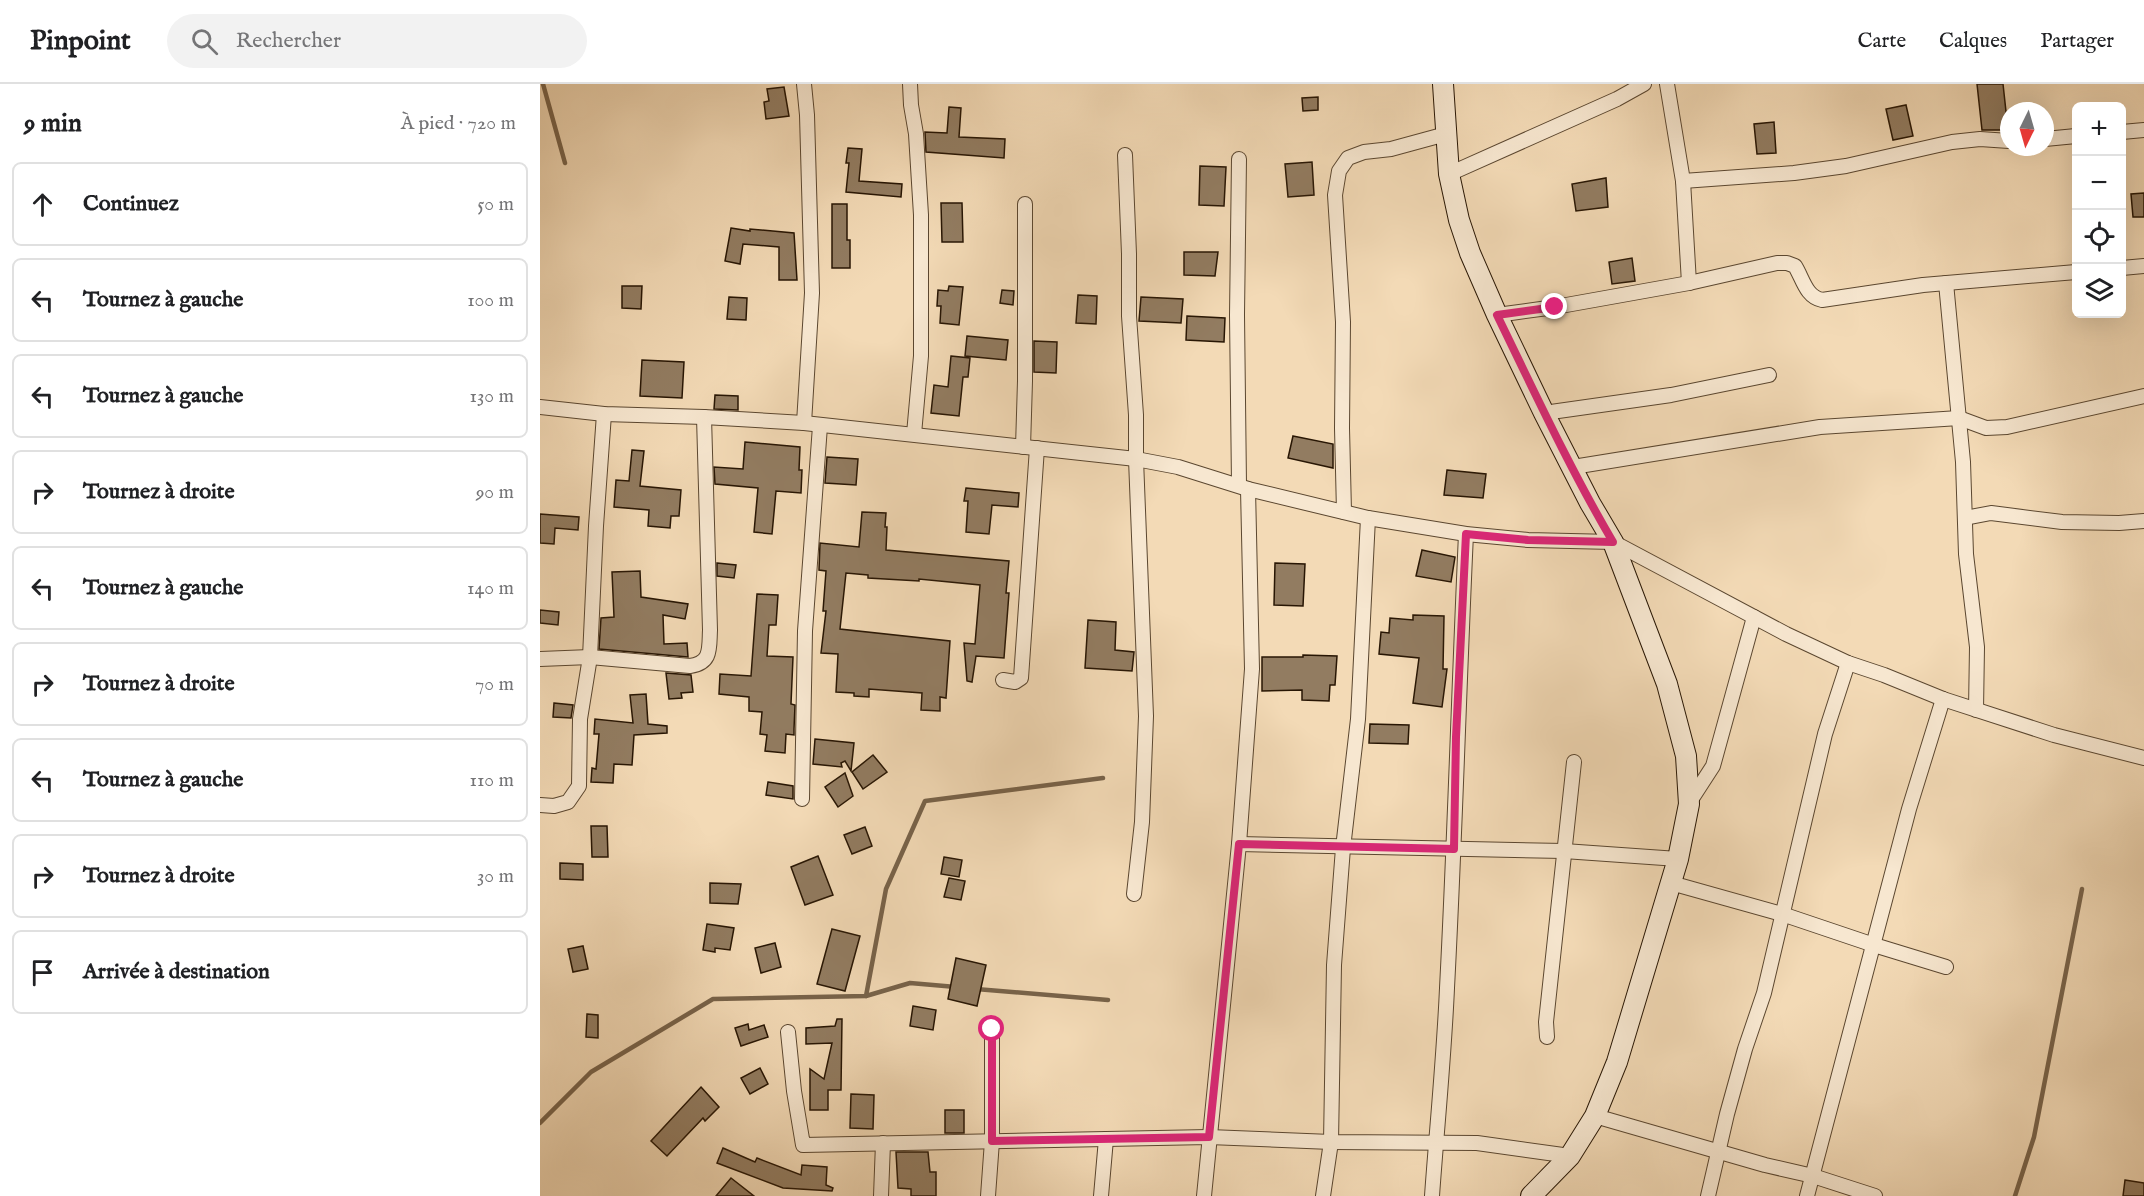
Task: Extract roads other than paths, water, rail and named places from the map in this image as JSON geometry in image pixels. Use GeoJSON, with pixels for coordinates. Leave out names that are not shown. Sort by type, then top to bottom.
{"type":"FeatureCollection","features":[{"type":"Feature","properties":{"kind":"street"},"geometry":{"type":"LineString","coordinates":[[804,84],[807,115],[812,293],[804,423]]}},
{"type":"Feature","properties":{"kind":"street"},"geometry":{"type":"LineString","coordinates":[[910,84],[921,215],[921,356],[914,434]]}},
{"type":"Feature","properties":{"kind":"street"},"geometry":{"type":"LineString","coordinates":[[1443,84],[1449,174],[1459,220],[1470,253],[1544,413],[1590,503],[1613,542],[1667,684],[1686,756],[1689,804],[1678,859],[1617,1062],[1595,1116],[1570,1156],[1541,1192]]}},
{"type":"Feature","properties":{"kind":"street"},"geometry":{"type":"LineString","coordinates":[[1449,174],[1617,99],[1644,84]]}},
{"type":"Feature","properties":{"kind":"street"},"geometry":{"type":"LineString","coordinates":[[1667,84],[1683,181],[1689,283]]}},
{"type":"Feature","properties":{"kind":"street"},"geometry":{"type":"LineString","coordinates":[[2126,132],[2144,130]]}},
{"type":"Feature","properties":{"kind":"street"},"geometry":{"type":"LineString","coordinates":[[1344,512],[1343,322],[1335,195],[1339,171],[1348,158],[1364,152],[1391,149],[1446,134]]}},
{"type":"Feature","properties":{"kind":"street"},"geometry":{"type":"LineString","coordinates":[[2054,138],[2072,136]]}},
{"type":"Feature","properties":{"kind":"street"},"geometry":{"type":"LineString","coordinates":[[1683,181],[1794,173],[1846,166],[1952,142],[1980,139],[2000,140]]}},
{"type":"Feature","properties":{"kind":"street"},"geometry":{"type":"LineString","coordinates":[[1125,155],[1129,316],[1136,415],[1146,716],[1142,822],[1134,894]]}},
{"type":"Feature","properties":{"kind":"street"},"geometry":{"type":"LineString","coordinates":[[1204,1196],[1239,844],[1252,669],[1237,315],[1239,159]]}},
{"type":"Feature","properties":{"kind":"street"},"geometry":{"type":"LineString","coordinates":[[1003,680],[1015,682],[1021,678],[1024,654],[1030,447],[1026,381],[1025,204]]}},
{"type":"Feature","properties":{"kind":"street"},"geometry":{"type":"LineString","coordinates":[[1497,315],[1689,283],[1751,268],[1787,263],[1796,266],[1809,295],[1822,300],[1946,284],[2072,272]]}},
{"type":"Feature","properties":{"kind":"street"},"geometry":{"type":"LineString","coordinates":[[2126,268],[2144,266]]}},
{"type":"Feature","properties":{"kind":"street"},"geometry":{"type":"LineString","coordinates":[[1946,284],[1959,418],[1966,554],[1977,647],[1976,710]]}},
{"type":"Feature","properties":{"kind":"street"},"geometry":{"type":"LineString","coordinates":[[1544,413],[1671,395],[1769,375]]}},
{"type":"Feature","properties":{"kind":"street"},"geometry":{"type":"LineString","coordinates":[[1572,467],[1820,427],[1959,418],[1986,428],[2007,427],[2144,396]]}},
{"type":"Feature","properties":{"kind":"street"},"geometry":{"type":"LineString","coordinates":[[540,407],[604,414],[804,423],[1136,459],[1178,467],[1244,487],[1368,518],[1466,534],[1528,540],[1613,542],[1754,617],[1848,663],[1976,710],[2054,735],[2144,758]]}},
{"type":"Feature","properties":{"kind":"street"},"geometry":{"type":"LineString","coordinates":[[540,806],[554,806],[568,802],[579,786],[580,719],[590,657],[604,414]]}},
{"type":"Feature","properties":{"kind":"street"},"geometry":{"type":"LineString","coordinates":[[540,659],[590,657],[690,666],[700,664],[706,659],[710,630],[704,417]]}},
{"type":"Feature","properties":{"kind":"street"},"geometry":{"type":"LineString","coordinates":[[802,799],[804,640],[820,426]]}},
{"type":"Feature","properties":{"kind":"street"},"geometry":{"type":"LineString","coordinates":[[1965,518],[1991,513],[2062,522],[2144,521]]}},
{"type":"Feature","properties":{"kind":"street"},"geometry":{"type":"LineString","coordinates":[[1323,1196],[1331,1142],[1334,966],[1343,848],[1358,719],[1368,518]]}},
{"type":"Feature","properties":{"kind":"street"},"geometry":{"type":"LineString","coordinates":[[1432,1196],[1447,991],[1466,534]]}},
{"type":"Feature","properties":{"kind":"street"},"geometry":{"type":"LineString","coordinates":[[1689,804],[1713,766],[1754,617]]}},
{"type":"Feature","properties":{"kind":"street"},"geometry":{"type":"LineString","coordinates":[[1708,1196],[1742,1060],[1764,993],[1825,734],[1848,663]]}},
{"type":"Feature","properties":{"kind":"street"},"geometry":{"type":"LineString","coordinates":[[1807,1196],[1909,809],[1943,699]]}},
{"type":"Feature","properties":{"kind":"street"},"geometry":{"type":"LineString","coordinates":[[1547,1037],[1546,1022],[1574,762]]}},
{"type":"Feature","properties":{"kind":"street"},"geometry":{"type":"LineString","coordinates":[[1239,844],[1564,851],[1678,859]]}},
{"type":"Feature","properties":{"kind":"street"},"geometry":{"type":"LineString","coordinates":[[1671,883],[1782,914],[1946,967]]}},
{"type":"Feature","properties":{"kind":"street"},"geometry":{"type":"LineString","coordinates":[[988,1196],[992,1141],[992,1029]]}},
{"type":"Feature","properties":{"kind":"street"},"geometry":{"type":"LineString","coordinates":[[789,1032],[791,1069],[803,1145],[1209,1137],[1331,1142],[1477,1143],[1570,1156]]}},
{"type":"Feature","properties":{"kind":"street"},"geometry":{"type":"LineString","coordinates":[[1595,1116],[1765,1165],[1813,1176],[1875,1196]]}},
{"type":"Feature","properties":{"kind":"street"},"geometry":{"type":"LineString","coordinates":[[1101,1196],[1106,1139]]}},
{"type":"Feature","properties":{"kind":"street"},"geometry":{"type":"LineString","coordinates":[[881,1196],[884,1143]]}},
{"type":"Feature","properties":{"kind":"waterway"},"geometry":{"type":"LineString","coordinates":[[543,84],[565,163]]}},
{"type":"Feature","properties":{"kind":"waterway"},"geometry":{"type":"LineString","coordinates":[[866,996],[886,889],[925,801],[1103,778]]}},
{"type":"Feature","properties":{"kind":"waterway"},"geometry":{"type":"LineString","coordinates":[[2015,1196],[2034,1137],[2082,889]]}},
{"type":"Feature","properties":{"kind":"waterway"},"geometry":{"type":"LineString","coordinates":[[540,1123],[591,1072],[713,999],[866,996],[910,983],[956,987]]}},
{"type":"Feature","properties":{"kind":"waterway"},"geometry":{"type":"LineString","coordinates":[[976,989],[1108,1000]]}}]}
